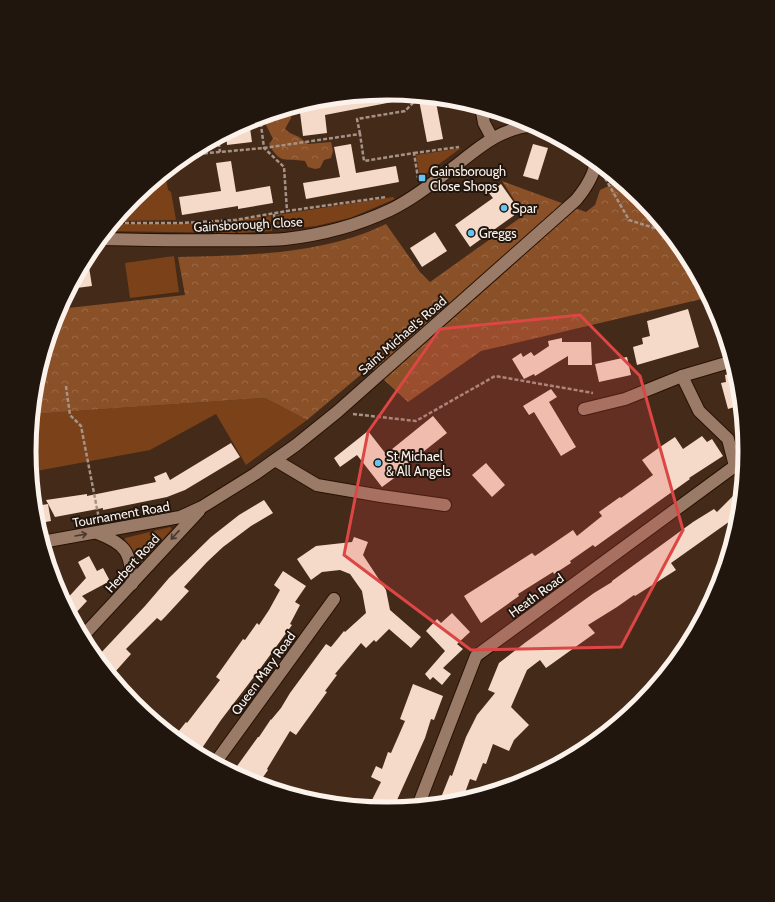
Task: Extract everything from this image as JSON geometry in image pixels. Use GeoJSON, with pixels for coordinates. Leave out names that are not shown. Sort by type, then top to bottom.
{"type":"FeatureCollection","features":[{"type":"Feature","properties":{"kind":"street"},"geometry":{"type":"LineString","coordinates":[[482,112],[484,123],[492,138]]}},
{"type":"Feature","properties":{"kind":"street","name":"Gainsborough Close"},"geometry":{"type":"LineString","coordinates":[[107,239],[170,241],[276,239],[306,236],[332,230],[390,210],[405,202],[437,180],[492,138],[515,128],[524,127]]}},
{"type":"Feature","properties":{"kind":"street","name":"Saint Michael's Road"},"geometry":{"type":"LineString","coordinates":[[202,507],[275,460],[337,412],[576,200],[591,178],[595,168]]}},
{"type":"Feature","properties":{"kind":"street"},"geometry":{"type":"LineString","coordinates":[[584,409],[625,399],[682,376],[728,363]]}},
{"type":"Feature","properties":{"kind":"street"},"geometry":{"type":"LineString","coordinates":[[682,376],[699,411],[728,439],[738,465]]}},
{"type":"Feature","properties":{"kind":"street"},"geometry":{"type":"LineString","coordinates":[[275,460],[317,485],[445,505]]}},
{"type":"Feature","properties":{"kind":"street","name":"Heath Road"},"geometry":{"type":"LineString","coordinates":[[420,801],[476,656],[738,470]]}},
{"type":"Feature","properties":{"kind":"street","name":"Tournament Road"},"geometry":{"type":"LineString","coordinates":[[48,541],[180,517],[202,507]]}},
{"type":"Feature","properties":{"kind":"street","name":"Herbert Road"},"geometry":{"type":"LineString","coordinates":[[86,632],[202,507]]}},
{"type":"Feature","properties":{"kind":"street"},"geometry":{"type":"LineString","coordinates":[[99,532],[113,539],[123,547],[132,567],[132,584]]}},
{"type":"Feature","properties":{"kind":"street","name":"Queen Mary Road"},"geometry":{"type":"LineString","coordinates":[[218,758],[334,599]]}},
{"type":"Feature","properties":{"kind":"path"},"geometry":{"type":"LineString","coordinates":[[415,101],[405,111],[357,119],[364,161],[463,146],[470,154]]}},
{"type":"Feature","properties":{"kind":"path"},"geometry":{"type":"LineString","coordinates":[[261,123],[264,148],[284,167],[287,211]]}},
{"type":"Feature","properties":{"kind":"path"},"geometry":{"type":"LineString","coordinates":[[201,154],[264,148],[360,134]]}},
{"type":"Feature","properties":{"kind":"path"},"geometry":{"type":"LineString","coordinates":[[219,143],[220,152]]}},
{"type":"Feature","properties":{"kind":"path"},"geometry":{"type":"LineString","coordinates":[[413,183],[419,179],[414,153]]}},
{"type":"Feature","properties":{"kind":"path"},"geometry":{"type":"LineString","coordinates":[[604,174],[629,220],[661,230]]}},
{"type":"Feature","properties":{"kind":"path"},"geometry":{"type":"LineString","coordinates":[[120,223],[181,223],[235,220],[389,196]]}},
{"type":"Feature","properties":{"kind":"path"},"geometry":{"type":"LineString","coordinates":[[337,412],[416,421],[495,376],[594,394]]}},
{"type":"Feature","properties":{"kind":"path"},"geometry":{"type":"LineString","coordinates":[[66,386],[70,415],[81,426],[99,532]]}},
{"type":"Feature","properties":{"kind":"highlighted area"},"geometry":{"type":"Polygon","coordinates":[[[580,315],[640,376],[683,530],[621,647],[471,650],[344,555],[368,432],[440,329],[580,315]]]}},
{"type":"Feature","properties":{"kind":"shaded area"},"geometry":{"type":"Polygon","coordinates":[[[461,148],[420,178],[416,155],[461,148]]]}},
{"type":"Feature","properties":{"kind":"shaded area"},"geometry":{"type":"Polygon","coordinates":[[[166,179],[168,190],[171,192],[176,220],[122,221],[139,202],[166,179]]]}},
{"type":"Feature","properties":{"kind":"shaded area"},"geometry":{"type":"Polygon","coordinates":[[[393,197],[395,199],[350,218],[316,226],[277,230],[276,215],[393,197]]]}},
{"type":"Feature","properties":{"kind":"shaded area"},"geometry":{"type":"Polygon","coordinates":[[[271,216],[272,231],[238,233],[237,220],[271,216]]]}},
{"type":"Feature","properties":{"kind":"shaded area"},"geometry":{"type":"Polygon","coordinates":[[[233,221],[235,233],[114,231],[119,224],[177,224],[233,221]]]}},
{"type":"Feature","properties":{"kind":"shaded area"},"geometry":{"type":"Polygon","coordinates":[[[174,256],[179,292],[130,298],[125,263],[174,256]]]}},
{"type":"Feature","properties":{"kind":"shaded area"},"geometry":{"type":"Polygon","coordinates":[[[265,398],[307,420],[246,465],[216,414],[150,450],[37,471],[36,451],[38,414],[265,398]]]}},
{"type":"Feature","properties":{"kind":"shaded area"},"geometry":{"type":"Polygon","coordinates":[[[170,527],[172,529],[140,565],[137,565],[135,556],[125,541],[125,538],[170,527]]]}},
{"type":"Feature","properties":{"kind":"green space"},"geometry":{"type":"Polygon","coordinates":[[[291,113],[291,118],[285,129],[308,144],[331,142],[333,151],[331,158],[324,160],[320,168],[315,169],[308,167],[305,161],[280,158],[276,155],[269,144],[273,139],[265,122],[291,113]]]}},
{"type":"Feature","properties":{"kind":"green space"},"geometry":{"type":"Polygon","coordinates":[[[502,181],[586,212],[595,205],[600,190],[614,183],[636,202],[652,219],[680,256],[704,298],[481,351],[408,402],[370,367],[307,420],[265,398],[38,414],[48,360],[67,308],[185,295],[178,257],[258,254],[311,248],[362,234],[386,224],[420,272],[430,282],[524,215],[502,181]]]}},
{"type":"Feature","properties":{"kind":"building"},"geometry":{"type":"Polygon","coordinates":[[[365,100],[403,100],[325,115],[327,133],[303,136],[300,110],[319,106],[365,100]]]}},
{"type":"Feature","properties":{"kind":"building"},"geometry":{"type":"Polygon","coordinates":[[[419,101],[436,103],[443,139],[427,142],[419,101]]]}},
{"type":"Feature","properties":{"kind":"building"},"geometry":{"type":"Polygon","coordinates":[[[250,127],[252,142],[227,145],[227,139],[250,127]]]}},
{"type":"Feature","properties":{"kind":"building"},"geometry":{"type":"Polygon","coordinates":[[[351,144],[356,173],[396,166],[399,182],[306,199],[303,183],[340,177],[334,147],[351,144]]]}},
{"type":"Feature","properties":{"kind":"building"},"geometry":{"type":"Polygon","coordinates":[[[533,144],[548,148],[538,180],[523,176],[533,144]]]}},
{"type":"Feature","properties":{"kind":"building"},"geometry":{"type":"Polygon","coordinates":[[[231,161],[236,192],[270,186],[273,203],[238,209],[238,206],[182,215],[179,197],[221,191],[216,163],[231,161]]]}},
{"type":"Feature","properties":{"kind":"building"},"geometry":{"type":"Polygon","coordinates":[[[501,184],[520,211],[470,247],[455,225],[493,198],[489,193],[501,184]]]}},
{"type":"Feature","properties":{"kind":"building"},"geometry":{"type":"Polygon","coordinates":[[[435,232],[447,251],[422,267],[410,248],[435,232]]]}},
{"type":"Feature","properties":{"kind":"building"},"geometry":{"type":"Polygon","coordinates":[[[88,267],[92,286],[76,288],[83,275],[88,267]]]}},
{"type":"Feature","properties":{"kind":"building"},"geometry":{"type":"Polygon","coordinates":[[[688,309],[699,347],[637,365],[633,347],[643,344],[642,338],[650,336],[647,321],[688,309]]]}},
{"type":"Feature","properties":{"kind":"building"},"geometry":{"type":"Polygon","coordinates":[[[562,338],[562,342],[591,342],[592,365],[568,365],[568,356],[535,376],[534,374],[524,379],[512,359],[521,353],[523,357],[531,352],[534,356],[549,346],[548,341],[562,338]]]}},
{"type":"Feature","properties":{"kind":"building"},"geometry":{"type":"Polygon","coordinates":[[[627,357],[631,375],[599,382],[595,364],[627,357]]]}},
{"type":"Feature","properties":{"kind":"building"},"geometry":{"type":"Polygon","coordinates":[[[730,374],[736,405],[736,406],[728,409],[721,383],[726,382],[725,375],[730,374]]]}},
{"type":"Feature","properties":{"kind":"building"},"geometry":{"type":"Polygon","coordinates":[[[551,389],[557,397],[549,402],[576,447],[561,456],[534,412],[529,415],[523,406],[551,389]]]}},
{"type":"Feature","properties":{"kind":"building"},"geometry":{"type":"Polygon","coordinates":[[[433,416],[447,433],[399,471],[401,473],[382,487],[357,455],[340,467],[334,458],[368,431],[386,454],[433,416]]]}},
{"type":"Feature","properties":{"kind":"building"},"geometry":{"type":"Polygon","coordinates":[[[702,436],[707,442],[712,439],[723,456],[689,478],[690,479],[595,547],[593,545],[570,561],[571,563],[554,574],[553,572],[518,594],[519,596],[481,623],[464,596],[532,553],[535,556],[573,530],[577,536],[602,516],[599,512],[653,475],[642,460],[660,447],[675,437],[683,449],[702,436]]]}},
{"type":"Feature","properties":{"kind":"building"},"geometry":{"type":"Polygon","coordinates":[[[231,443],[240,457],[185,490],[167,497],[103,510],[103,508],[55,517],[46,500],[87,494],[87,496],[156,482],[154,477],[166,472],[170,480],[231,443]]]}},
{"type":"Feature","properties":{"kind":"building"},"geometry":{"type":"Polygon","coordinates":[[[486,463],[505,485],[492,497],[472,475],[486,463]]]}},
{"type":"Feature","properties":{"kind":"building"},"geometry":{"type":"Polygon","coordinates":[[[736,493],[732,520],[671,563],[676,570],[588,625],[595,633],[546,668],[540,660],[527,670],[511,707],[529,725],[514,740],[509,751],[493,744],[486,764],[483,763],[476,781],[470,779],[465,794],[441,798],[450,775],[452,776],[466,737],[477,715],[495,693],[488,690],[499,663],[693,522],[714,509],[717,512],[736,493]]]}},
{"type":"Feature","properties":{"kind":"building"},"geometry":{"type":"Polygon","coordinates":[[[264,500],[273,513],[251,526],[223,547],[207,562],[184,587],[189,591],[165,617],[161,621],[157,618],[126,649],[131,654],[115,672],[100,653],[169,578],[211,537],[239,515],[264,500]]]}},
{"type":"Feature","properties":{"kind":"building"},"geometry":{"type":"Polygon","coordinates":[[[48,504],[51,521],[44,522],[40,505],[48,504]]]}},
{"type":"Feature","properties":{"kind":"building"},"geometry":{"type":"Polygon","coordinates":[[[354,537],[368,542],[363,555],[386,590],[390,610],[421,637],[411,648],[389,629],[376,642],[374,640],[366,648],[361,643],[335,674],[337,675],[325,691],[327,692],[296,735],[290,731],[262,779],[254,775],[253,776],[236,768],[271,719],[281,708],[290,693],[326,644],[331,647],[344,631],[345,632],[366,613],[362,591],[350,574],[340,570],[322,572],[311,580],[297,559],[316,546],[352,542],[354,537]]]}},
{"type":"Feature","properties":{"kind":"building"},"geometry":{"type":"Polygon","coordinates":[[[89,556],[97,571],[103,568],[110,581],[82,596],[87,601],[76,613],[68,597],[86,578],[78,562],[89,556]]]}},
{"type":"Feature","properties":{"kind":"building"},"geometry":{"type":"Polygon","coordinates":[[[283,571],[306,586],[295,602],[300,605],[290,624],[292,625],[221,720],[202,749],[178,733],[186,722],[187,723],[220,680],[216,677],[243,639],[245,640],[257,623],[259,625],[269,610],[280,590],[274,585],[283,571]]]}},
{"type":"Feature","properties":{"kind":"building"},"geometry":{"type":"Polygon","coordinates":[[[452,613],[470,632],[457,644],[463,649],[443,668],[451,674],[442,685],[433,677],[430,680],[425,674],[445,651],[426,631],[437,619],[441,623],[452,613]]]}},
{"type":"Feature","properties":{"kind":"building"},"geometry":{"type":"Polygon","coordinates":[[[413,684],[443,696],[434,720],[431,719],[425,738],[396,802],[371,802],[381,782],[371,777],[376,766],[382,769],[388,752],[391,753],[405,721],[400,719],[413,684]]]}},
{"type":"Feature","properties":{"kind":"place","name":"Gainsborough Close Shops"},"geometry":{"type":"Point","coordinates":[422,178]}},
{"type":"Feature","properties":{"kind":"place","name":"Spar"},"geometry":{"type":"Point","coordinates":[504,208]}},
{"type":"Feature","properties":{"kind":"place","name":"Greggs"},"geometry":{"type":"Point","coordinates":[471,233]}},
{"type":"Feature","properties":{"kind":"place","name":"St Michael & All Angels"},"geometry":{"type":"Point","coordinates":[378,463]}}]}
